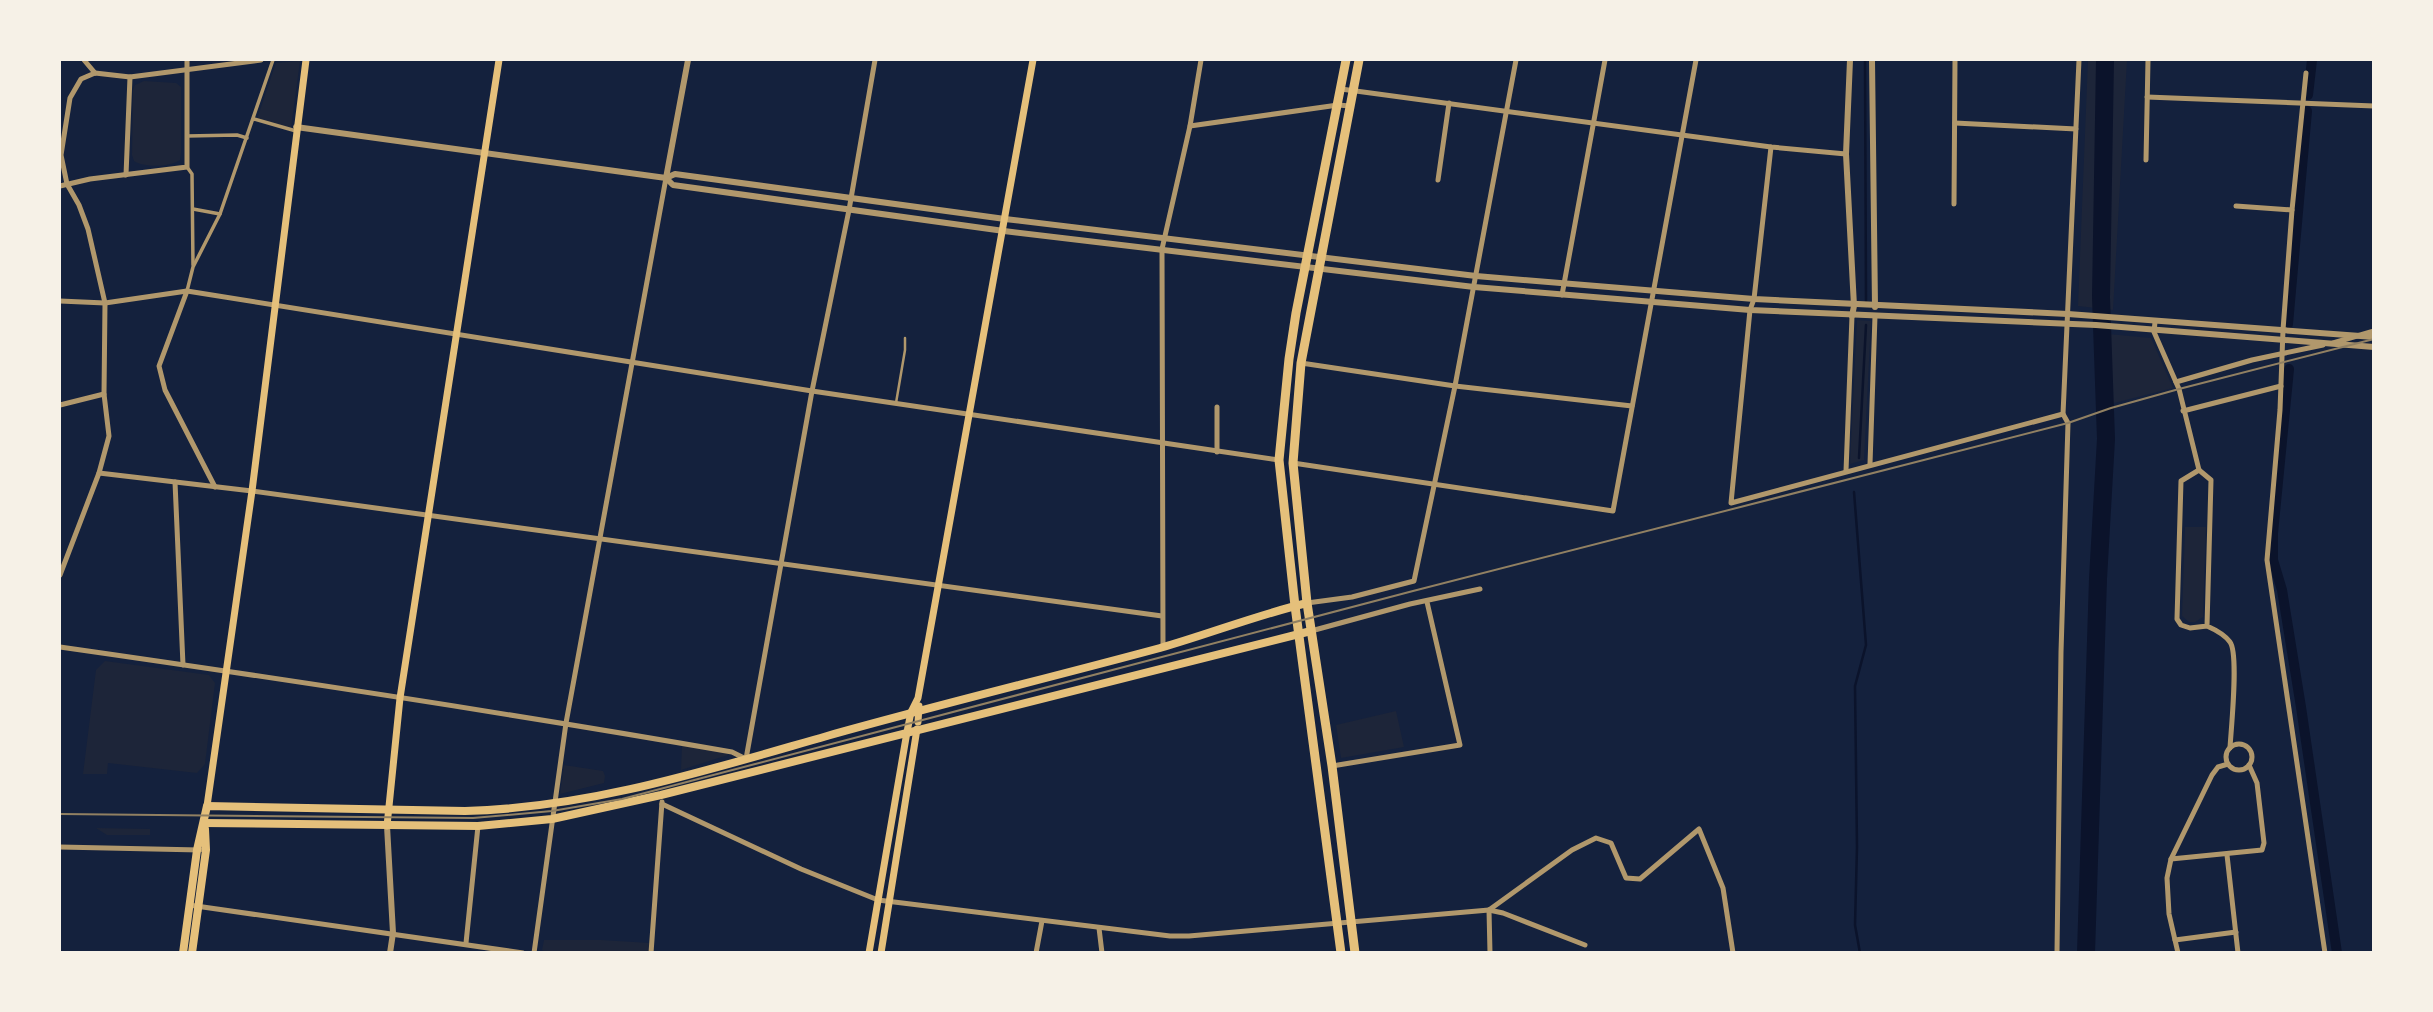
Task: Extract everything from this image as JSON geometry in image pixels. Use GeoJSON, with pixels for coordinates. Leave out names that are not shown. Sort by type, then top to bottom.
{"type":"FeatureCollection","features":[{"type":"Feature","properties":{"kind":"highway"},"geometry":{"type":"LineString","coordinates":[[1341,953],[1295,606],[1279,460],[1289,359],[1346,60]]}},
{"type":"Feature","properties":{"kind":"highway"},"geometry":{"type":"LineString","coordinates":[[1355,953],[1332,766],[1307,603],[1293,463],[1301,363],[1359,60]]}},
{"type":"Feature","properties":{"kind":"main road"},"geometry":{"type":"LineString","coordinates":[[192,953],[204,823],[228,671],[306,60]]}},
{"type":"Feature","properties":{"kind":"main road"},"geometry":{"type":"LineString","coordinates":[[387,826],[400,698],[499,60]]}},
{"type":"Feature","properties":{"kind":"main road"},"geometry":{"type":"LineString","coordinates":[[881,953],[917,725],[918,698],[1034,60]]}},
{"type":"Feature","properties":{"kind":"main road"},"geometry":{"type":"LineString","coordinates":[[207,806],[505,810],[553,805],[643,786],[746,759],[916,711],[1163,647],[1307,603]]}},
{"type":"Feature","properties":{"kind":"main road"},"geometry":{"type":"LineString","coordinates":[[204,823],[478,826],[552,818],[662,800],[907,732],[917,725],[1311,631]]}},
{"type":"Feature","properties":{"kind":"main road"},"geometry":{"type":"LineString","coordinates":[[869,953],[907,732],[916,711]]}},
{"type":"Feature","properties":{"kind":"main road"},"geometry":{"type":"LineString","coordinates":[[183,953],[189,905],[201,850]]}},
{"type":"Feature","properties":{"kind":"street"},"geometry":{"type":"LineString","coordinates":[[84,60],[95,73]]}},
{"type":"Feature","properties":{"kind":"street"},"geometry":{"type":"LineString","coordinates":[[187,60],[187,167],[192,174],[193,267]]}},
{"type":"Feature","properties":{"kind":"street"},"geometry":{"type":"LineString","coordinates":[[60,575],[99,473],[109,436],[104,394],[105,303],[88,229],[79,205],[63,185],[60,155],[70,98],[81,79],[95,73],[130,77],[261,60]]}},
{"type":"Feature","properties":{"kind":"street"},"geometry":{"type":"LineString","coordinates":[[215,487],[165,390],[159,366],[187,291],[193,267],[220,214],[273,60]]}},
{"type":"Feature","properties":{"kind":"street"},"geometry":{"type":"LineString","coordinates":[[534,953],[566,723],[688,60]]}},
{"type":"Feature","properties":{"kind":"street"},"geometry":{"type":"LineString","coordinates":[[60,647],[566,723],[732,752],[746,759],[875,60]]}},
{"type":"Feature","properties":{"kind":"street"},"geometry":{"type":"LineString","coordinates":[[1163,647],[1162,249],[1190,126],[1201,60]]}},
{"type":"Feature","properties":{"kind":"street"},"geometry":{"type":"LineString","coordinates":[[1307,603],[1352,597],[1414,581],[1455,386],[1516,60]]}},
{"type":"Feature","properties":{"kind":"street"},"geometry":{"type":"LineString","coordinates":[[1562,295],[1605,60]]}},
{"type":"Feature","properties":{"kind":"street"},"geometry":{"type":"LineString","coordinates":[[60,301],[105,303],[187,291],[812,391],[1613,511],[1696,60]]}},
{"type":"Feature","properties":{"kind":"street"},"geometry":{"type":"LineString","coordinates":[[1846,471],[1854,306],[1846,155],[1850,60]]}},
{"type":"Feature","properties":{"kind":"street"},"geometry":{"type":"LineString","coordinates":[[1870,464],[1875,316],[1872,60]]}},
{"type":"Feature","properties":{"kind":"street"},"geometry":{"type":"LineString","coordinates":[[1954,204],[1955,60]]}},
{"type":"Feature","properties":{"kind":"street"},"geometry":{"type":"LineString","coordinates":[[2057,953],[2067,424],[2063,414],[2079,60]]}},
{"type":"Feature","properties":{"kind":"street"},"geometry":{"type":"LineString","coordinates":[[2146,160],[2148,60]]}},
{"type":"Feature","properties":{"kind":"street"},"geometry":{"type":"LineString","coordinates":[[2306,73],[2292,210],[2267,560],[2325,953]]}},
{"type":"Feature","properties":{"kind":"street"},"geometry":{"type":"LineString","coordinates":[[126,175],[130,77]]}},
{"type":"Feature","properties":{"kind":"street"},"geometry":{"type":"LineString","coordinates":[[1341,89],[1846,155]]}},
{"type":"Feature","properties":{"kind":"street"},"geometry":{"type":"LineString","coordinates":[[2147,97],[2374,106]]}},
{"type":"Feature","properties":{"kind":"street"},"geometry":{"type":"LineString","coordinates":[[1438,180],[1450,103]]}},
{"type":"Feature","properties":{"kind":"street"},"geometry":{"type":"LineString","coordinates":[[1190,126],[1338,105],[1350,106]]}},
{"type":"Feature","properties":{"kind":"street"},"geometry":{"type":"LineString","coordinates":[[254,120],[297,129],[666,178],[675,174],[1005,219],[1476,276],[1854,306],[2068,314],[2374,337]]}},
{"type":"Feature","properties":{"kind":"street"},"geometry":{"type":"LineString","coordinates":[[1955,123],[2076,129]]}},
{"type":"Feature","properties":{"kind":"street"},"geometry":{"type":"LineString","coordinates":[[187,136],[237,135],[247,138]]}},
{"type":"Feature","properties":{"kind":"street"},"geometry":{"type":"LineString","coordinates":[[1771,147],[1755,299],[1750,310],[1731,503],[2063,414]]}},
{"type":"Feature","properties":{"kind":"street"},"geometry":{"type":"LineString","coordinates":[[63,185],[187,167]]}},
{"type":"Feature","properties":{"kind":"street"},"geometry":{"type":"LineString","coordinates":[[666,178],[673,185],[1004,231],[1474,287],[1750,310],[2096,325],[2154,332],[2374,347]]}},
{"type":"Feature","properties":{"kind":"street"},"geometry":{"type":"LineString","coordinates":[[2236,206],[2292,210]]}},
{"type":"Feature","properties":{"kind":"street"},"geometry":{"type":"LineString","coordinates":[[193,209],[220,214]]}},
{"type":"Feature","properties":{"kind":"street"},"geometry":{"type":"LineString","coordinates":[[2155,321],[2154,332],[2176,382],[2199,470],[2211,480],[2207,626]]}},
{"type":"Feature","properties":{"kind":"street"},"geometry":{"type":"LineString","coordinates":[[2176,382],[2374,331]]}},
{"type":"Feature","properties":{"kind":"street"},"geometry":{"type":"LineString","coordinates":[[1301,363],[1455,386],[1632,406]]}},
{"type":"Feature","properties":{"kind":"street"},"geometry":{"type":"LineString","coordinates":[[2183,411],[2281,386]]}},
{"type":"Feature","properties":{"kind":"street"},"geometry":{"type":"LineString","coordinates":[[60,405],[104,394]]}},
{"type":"Feature","properties":{"kind":"street"},"geometry":{"type":"LineString","coordinates":[[1217,407],[1217,452]]}},
{"type":"Feature","properties":{"kind":"street"},"geometry":{"type":"LineString","coordinates":[[2199,470],[2180,481],[2177,619],[2180,625],[2190,628],[2207,626],[2232,644],[2234,659],[2230,748],[2226,755],[2228,764],[2238,770],[2249,765]]}},
{"type":"Feature","properties":{"kind":"street"},"geometry":{"type":"LineString","coordinates":[[99,473],[252,491],[1162,616]]}},
{"type":"Feature","properties":{"kind":"street"},"geometry":{"type":"LineString","coordinates":[[175,482],[183,665]]}},
{"type":"Feature","properties":{"kind":"street"},"geometry":{"type":"LineString","coordinates":[[1311,631],[1410,604],[1480,589]]}},
{"type":"Feature","properties":{"kind":"street"},"geometry":{"type":"LineString","coordinates":[[1332,766],[1460,745],[1427,602]]}},
{"type":"Feature","properties":{"kind":"street"},"geometry":{"type":"LineString","coordinates":[[2171,859],[2262,850],[2264,843],[2257,783],[2249,765],[2251,758],[2246,747],[2238,745],[2230,748]]}},
{"type":"Feature","properties":{"kind":"street"},"geometry":{"type":"LineString","coordinates":[[2178,953],[2166,889],[2171,859],[2212,775],[2218,767],[2228,764]]}},
{"type":"Feature","properties":{"kind":"street"},"geometry":{"type":"LineString","coordinates":[[651,953],[662,800],[801,869],[878,900],[890,902],[1099,928],[1189,936],[1489,910],[1585,945]]}},
{"type":"Feature","properties":{"kind":"street"},"geometry":{"type":"LineString","coordinates":[[387,826],[393,933],[390,953]]}},
{"type":"Feature","properties":{"kind":"street"},"geometry":{"type":"LineString","coordinates":[[466,943],[478,826]]}},
{"type":"Feature","properties":{"kind":"street"},"geometry":{"type":"LineString","coordinates":[[1489,910],[1572,850],[1596,838],[1611,843],[1626,878],[1640,879],[1699,829],[1723,888],[1733,953]]}},
{"type":"Feature","properties":{"kind":"street"},"geometry":{"type":"LineString","coordinates":[[60,846],[201,850]]}},
{"type":"Feature","properties":{"kind":"street"},"geometry":{"type":"LineString","coordinates":[[2227,855],[2238,953]]}},
{"type":"Feature","properties":{"kind":"street"},"geometry":{"type":"LineString","coordinates":[[189,905],[523,953]]}},
{"type":"Feature","properties":{"kind":"street"},"geometry":{"type":"LineString","coordinates":[[1489,910],[1490,953]]}},
{"type":"Feature","properties":{"kind":"street"},"geometry":{"type":"LineString","coordinates":[[1036,953],[1042,921]]}},
{"type":"Feature","properties":{"kind":"street"},"geometry":{"type":"LineString","coordinates":[[1099,928],[1102,953]]}},
{"type":"Feature","properties":{"kind":"street"},"geometry":{"type":"LineString","coordinates":[[2175,940],[2236,932]]}},
{"type":"Feature","properties":{"kind":"lane"},"geometry":{"type":"LineString","coordinates":[[896,403],[905,338]]}},
{"type":"Feature","properties":{"kind":"shaded area"},"geometry":{"type":"Polygon","coordinates":[[[2088,60],[2127,60],[2113,310],[2078,306],[2088,60]]]}},
{"type":"Feature","properties":{"kind":"shaded area"},"geometry":{"type":"Polygon","coordinates":[[[300,61],[291,128],[257,119],[276,63],[300,61]]]}},
{"type":"Feature","properties":{"kind":"shaded area"},"geometry":{"type":"Polygon","coordinates":[[[144,81],[176,83],[181,87],[181,153],[180,160],[176,162],[150,166],[134,161],[133,90],[135,85],[144,81]]]}},
{"type":"Feature","properties":{"kind":"shaded area"},"geometry":{"type":"Polygon","coordinates":[[[1857,320],[1871,321],[1864,460],[1850,464],[1857,320]]]}},
{"type":"Feature","properties":{"kind":"shaded area"},"geometry":{"type":"Polygon","coordinates":[[[2108,334],[2151,338],[2173,388],[2110,404],[2108,334]]]}},
{"type":"Feature","properties":{"kind":"shaded area"},"geometry":{"type":"Polygon","coordinates":[[[2185,527],[2206,527],[2203,617],[2195,622],[2189,622],[2182,616],[2185,527]]]}},
{"type":"Feature","properties":{"kind":"shaded area"},"geometry":{"type":"Polygon","coordinates":[[[105,661],[209,675],[215,683],[205,764],[197,773],[108,763],[107,774],[83,774],[96,670],[105,661]]]}},
{"type":"Feature","properties":{"kind":"shaded area"},"geometry":{"type":"Polygon","coordinates":[[[1396,711],[1404,747],[1341,758],[1336,725],[1396,711]]]}},
{"type":"Feature","properties":{"kind":"shaded area"},"geometry":{"type":"Polygon","coordinates":[[[682,745],[727,751],[728,755],[681,770],[682,745]]]}},
{"type":"Feature","properties":{"kind":"shaded area"},"geometry":{"type":"Polygon","coordinates":[[[564,765],[603,771],[604,783],[560,794],[564,765]]]}},
{"type":"Feature","properties":{"kind":"shaded area"},"geometry":{"type":"Polygon","coordinates":[[[96,828],[150,829],[150,835],[107,835],[96,828]]]}},
{"type":"Feature","properties":{"kind":"shaded area"},"geometry":{"type":"Polygon","coordinates":[[[544,940],[650,943],[649,952],[546,953],[542,950],[544,940]]]}},
{"type":"Feature","properties":{"kind":"waterway"},"geometry":{"type":"LineString","coordinates":[[1865,60],[1866,301]]}},
{"type":"Feature","properties":{"kind":"waterway"},"geometry":{"type":"LineString","coordinates":[[2086,953],[2098,579],[2106,439],[2101,297],[2105,60]]}},
{"type":"Feature","properties":{"kind":"waterway"},"geometry":{"type":"LineString","coordinates":[[2308,95],[2312,60]]}},
{"type":"Feature","properties":{"kind":"waterway"},"geometry":{"type":"LineString","coordinates":[[2288,324],[2307,111]]}},
{"type":"Feature","properties":{"kind":"waterway"},"geometry":{"type":"LineString","coordinates":[[1859,458],[1866,325]]}},
{"type":"Feature","properties":{"kind":"waterway"},"geometry":{"type":"LineString","coordinates":[[2289,369],[2273,533],[2273,560],[2282,590],[2337,953]]}},
{"type":"Feature","properties":{"kind":"waterway"},"geometry":{"type":"LineString","coordinates":[[1854,492],[1866,645],[1855,686],[1855,925],[1860,953]]}},
{"type":"Feature","properties":{"kind":"tram line"},"geometry":{"type":"LineString","coordinates":[[60,814],[473,818],[552,811],[622,799],[1413,591],[2068,423],[2179,389],[2374,339]]}}]}
